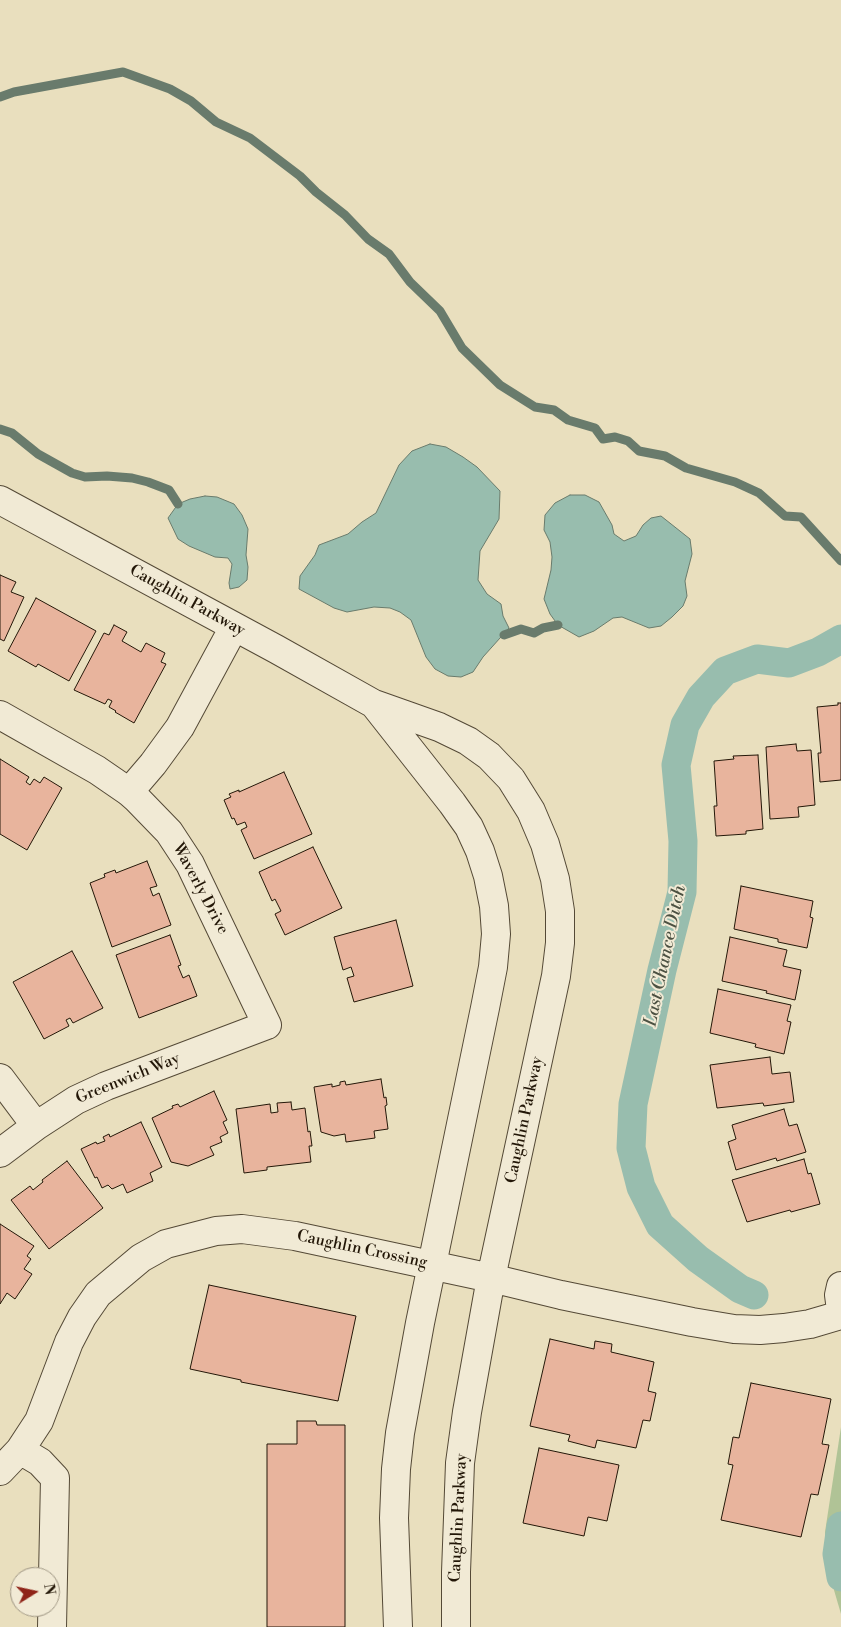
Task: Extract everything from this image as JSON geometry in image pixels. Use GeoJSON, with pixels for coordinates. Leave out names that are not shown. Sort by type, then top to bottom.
{"type":"FeatureCollection","features":[{"type":"Feature","properties":{"kind":"street","name":"Caughlin Parkway"},"geometry":{"type":"LineString","coordinates":[[0,500],[374,704],[438,727],[468,742],[489,756],[511,780],[531,811],[545,844],[555,879],[560,911],[560,943],[556,976],[491,1278],[470,1394],[460,1463],[456,1627]]}},
{"type":"Feature","properties":{"kind":"street"},"geometry":{"type":"LineString","coordinates":[[129,792],[180,727],[234,628]]}},
{"type":"Feature","properties":{"kind":"street","name":"Caughlin Parkway"},"geometry":{"type":"LineString","coordinates":[[374,704],[469,827],[480,851],[488,876],[494,906],[496,934],[493,967],[400,1433],[394,1518],[398,1627]]}},
{"type":"Feature","properties":{"kind":"street","name":"Waverly Drive"},"geometry":{"type":"LineString","coordinates":[[0,716],[97,770],[129,792],[169,832],[190,864],[267,1025]]}},
{"type":"Feature","properties":{"kind":"street","name":"Greenwich Way"},"geometry":{"type":"LineString","coordinates":[[0,1153],[36,1126],[76,1100],[106,1086],[267,1025]]}},
{"type":"Feature","properties":{"kind":"street"},"geometry":{"type":"LineString","coordinates":[[0,1078],[36,1126]]}},
{"type":"Feature","properties":{"kind":"street","name":"Caughlin Crossing"},"geometry":{"type":"LineString","coordinates":[[0,1471],[20,1450],[39,1421],[69,1342],[82,1316],[98,1294],[118,1275],[141,1258],[166,1244],[216,1231],[242,1229],[295,1236],[570,1297],[734,1329],[760,1330],[784,1328],[810,1324],[841,1315]]}},
{"type":"Feature","properties":{"kind":"street"},"geometry":{"type":"LineString","coordinates":[[841,1286],[839,1295],[841,1310]]}},
{"type":"Feature","properties":{"kind":"street"},"geometry":{"type":"LineString","coordinates":[[20,1450],[40,1462],[55,1478],[52,1627]]}},
{"type":"Feature","properties":{"kind":"shaded area"},"geometry":{"type":"Polygon","coordinates":[[[430,444],[446,447],[463,457],[477,467],[500,491],[499,519],[480,551],[478,580],[487,594],[501,604],[503,616],[509,628],[483,657],[473,672],[461,677],[448,676],[435,669],[426,657],[411,620],[400,612],[390,608],[374,607],[347,612],[334,608],[299,589],[300,576],[315,555],[319,545],[348,534],[376,513],[399,465],[412,451],[430,444]]]}},
{"type":"Feature","properties":{"kind":"shaded area"},"geometry":{"type":"Polygon","coordinates":[[[570,495],[585,495],[599,502],[612,525],[614,534],[624,541],[636,536],[643,525],[651,518],[661,516],[690,539],[692,554],[685,581],[687,596],[683,606],[661,626],[649,628],[622,617],[613,618],[594,631],[579,637],[558,625],[550,614],[544,599],[552,557],[550,542],[544,530],[545,515],[555,503],[570,495]]]}},
{"type":"Feature","properties":{"kind":"shaded area"},"geometry":{"type":"Polygon","coordinates":[[[205,496],[217,497],[234,504],[242,515],[248,529],[247,580],[239,587],[230,589],[232,564],[228,558],[215,557],[178,539],[168,518],[178,504],[205,496]]]}},
{"type":"Feature","properties":{"kind":"shaded area"},"geometry":{"type":"Polygon","coordinates":[[[841,1427],[841,1614],[825,1553],[825,1532],[841,1427]]]}},
{"type":"Feature","properties":{"kind":"building"},"geometry":{"type":"Polygon","coordinates":[[[0,575],[16,582],[11,592],[24,597],[4,641],[0,639],[0,575]]]}},
{"type":"Feature","properties":{"kind":"building"},"geometry":{"type":"Polygon","coordinates":[[[36,598],[96,631],[69,681],[38,664],[36,667],[8,651],[36,598]]]}},
{"type":"Feature","properties":{"kind":"building"},"geometry":{"type":"Polygon","coordinates":[[[114,625],[127,632],[122,641],[141,652],[146,643],[165,653],[161,662],[166,664],[134,723],[109,707],[112,701],[108,699],[105,704],[74,690],[104,633],[109,635],[114,625]]]}},
{"type":"Feature","properties":{"kind":"building"},"geometry":{"type":"Polygon","coordinates":[[[838,703],[841,703],[841,780],[820,782],[818,753],[821,753],[817,707],[838,705],[838,703]]]}},
{"type":"Feature","properties":{"kind":"building"},"geometry":{"type":"Polygon","coordinates":[[[796,744],[797,751],[811,750],[815,805],[798,807],[799,817],[770,819],[766,747],[796,744]]]}},
{"type":"Feature","properties":{"kind":"building"},"geometry":{"type":"Polygon","coordinates":[[[758,755],[763,829],[746,831],[746,834],[716,836],[714,806],[717,806],[714,761],[734,759],[733,756],[758,755]]]}},
{"type":"Feature","properties":{"kind":"building"},"geometry":{"type":"Polygon","coordinates":[[[0,759],[29,777],[26,782],[30,785],[34,779],[40,783],[44,777],[62,788],[27,850],[0,834],[0,759]]]}},
{"type":"Feature","properties":{"kind":"building"},"geometry":{"type":"Polygon","coordinates":[[[284,772],[312,834],[254,859],[241,830],[247,827],[245,822],[237,825],[234,818],[232,819],[224,800],[231,797],[229,794],[239,790],[239,792],[284,772]]]}},
{"type":"Feature","properties":{"kind":"building"},"geometry":{"type":"Polygon","coordinates":[[[313,847],[342,908],[285,935],[275,914],[281,911],[275,899],[272,901],[259,872],[313,847]]]}},
{"type":"Feature","properties":{"kind":"building"},"geometry":{"type":"Polygon","coordinates":[[[147,861],[157,886],[150,888],[153,896],[159,893],[171,925],[112,947],[90,883],[105,877],[104,874],[115,870],[116,873],[147,861]]]}},
{"type":"Feature","properties":{"kind":"building"},"geometry":{"type":"Polygon","coordinates":[[[741,886],[813,901],[810,917],[813,918],[807,948],[734,929],[741,886]]]}},
{"type":"Feature","properties":{"kind":"building"},"geometry":{"type":"Polygon","coordinates":[[[396,920],[413,986],[354,1002],[347,978],[354,976],[351,967],[343,970],[334,937],[396,920]]]}},
{"type":"Feature","properties":{"kind":"building"},"geometry":{"type":"Polygon","coordinates":[[[170,935],[181,965],[178,966],[183,978],[189,975],[197,996],[139,1018],[116,955],[170,935]]]}},
{"type":"Feature","properties":{"kind":"building"},"geometry":{"type":"Polygon","coordinates":[[[730,937],[787,950],[783,966],[801,970],[795,1000],[766,993],[767,991],[722,981],[730,937]]]}},
{"type":"Feature","properties":{"kind":"building"},"geometry":{"type":"Polygon","coordinates":[[[72,951],[103,1008],[73,1023],[70,1018],[66,1020],[69,1026],[44,1039],[13,982],[72,951]]]}},
{"type":"Feature","properties":{"kind":"building"},"geometry":{"type":"Polygon","coordinates":[[[718,989],[791,1005],[787,1021],[791,1022],[784,1054],[755,1047],[756,1044],[710,1033],[718,989]]]}},
{"type":"Feature","properties":{"kind":"building"},"geometry":{"type":"Polygon","coordinates":[[[770,1057],[772,1074],[790,1072],[794,1102],[764,1106],[763,1103],[717,1108],[710,1065],[770,1057]]]}},
{"type":"Feature","properties":{"kind":"building"},"geometry":{"type":"Polygon","coordinates":[[[381,1079],[384,1098],[386,1097],[387,1105],[385,1106],[388,1129],[374,1131],[375,1138],[346,1142],[345,1134],[334,1136],[321,1132],[314,1087],[332,1084],[332,1087],[340,1085],[340,1082],[345,1081],[346,1085],[381,1079]]]}},
{"type":"Feature","properties":{"kind":"building"},"geometry":{"type":"Polygon","coordinates":[[[214,1091],[227,1120],[223,1122],[228,1133],[220,1137],[222,1142],[210,1147],[214,1155],[188,1166],[171,1162],[152,1118],[173,1108],[172,1106],[178,1104],[180,1107],[214,1091]]]}},
{"type":"Feature","properties":{"kind":"building"},"geometry":{"type":"Polygon","coordinates":[[[291,1102],[292,1110],[305,1108],[312,1146],[309,1146],[311,1162],[267,1167],[267,1170],[244,1173],[236,1109],[270,1104],[271,1113],[278,1112],[277,1103],[291,1102]]]}},
{"type":"Feature","properties":{"kind":"building"},"geometry":{"type":"Polygon","coordinates":[[[784,1109],[789,1126],[797,1124],[806,1152],[777,1161],[776,1158],[736,1170],[728,1142],[736,1139],[732,1125],[784,1109]]]}},
{"type":"Feature","properties":{"kind":"building"},"geometry":{"type":"Polygon","coordinates":[[[141,1122],[162,1167],[150,1173],[153,1181],[127,1193],[123,1184],[112,1189],[108,1185],[102,1188],[81,1149],[96,1142],[97,1144],[105,1141],[103,1137],[109,1134],[110,1137],[141,1122]]]}},
{"type":"Feature","properties":{"kind":"building"},"geometry":{"type":"Polygon","coordinates":[[[804,1159],[808,1174],[811,1173],[820,1204],[747,1222],[732,1180],[804,1159]]]}},
{"type":"Feature","properties":{"kind":"building"},"geometry":{"type":"Polygon","coordinates":[[[67,1161],[103,1208],[49,1249],[11,1200],[30,1186],[33,1190],[43,1182],[42,1180],[67,1161]]]}},
{"type":"Feature","properties":{"kind":"building"},"geometry":{"type":"Polygon","coordinates":[[[0,1224],[34,1246],[27,1256],[31,1259],[24,1269],[32,1274],[15,1299],[7,1293],[0,1304],[0,1224]]]}},
{"type":"Feature","properties":{"kind":"building"},"geometry":{"type":"Polygon","coordinates":[[[209,1285],[356,1316],[338,1401],[241,1382],[241,1380],[190,1369],[209,1285]]]}},
{"type":"Feature","properties":{"kind":"building"},"geometry":{"type":"Polygon","coordinates":[[[550,1339],[594,1349],[595,1341],[612,1344],[611,1352],[654,1362],[648,1391],[656,1393],[650,1421],[643,1420],[636,1448],[597,1440],[595,1448],[568,1441],[570,1435],[530,1426],[550,1339]]]}},
{"type":"Feature","properties":{"kind":"building"},"geometry":{"type":"Polygon","coordinates":[[[751,1383],[831,1399],[822,1444],[829,1445],[818,1495],[811,1494],[801,1537],[721,1520],[733,1465],[728,1464],[733,1437],[739,1438],[751,1383]]]}},
{"type":"Feature","properties":{"kind":"building"},"geometry":{"type":"Polygon","coordinates":[[[297,1421],[316,1421],[317,1425],[345,1425],[345,1627],[267,1627],[267,1444],[297,1444],[297,1421]]]}},
{"type":"Feature","properties":{"kind":"building"},"geometry":{"type":"Polygon","coordinates":[[[539,1448],[619,1465],[607,1521],[588,1517],[584,1536],[523,1523],[539,1448]]]}},
{"type":"Feature","properties":{"kind":"waterway"},"geometry":{"type":"LineString","coordinates":[[0,97],[14,92],[123,72],[170,89],[191,101],[216,122],[250,138],[300,176],[316,192],[345,215],[368,239],[389,254],[410,282],[440,311],[462,348],[500,385],[535,407],[554,410],[568,420],[595,428],[603,439],[615,437],[628,441],[639,451],[665,456],[686,468],[735,482],[759,493],[785,516],[801,517],[841,561]]}},
{"type":"Feature","properties":{"kind":"waterway"},"geometry":{"type":"LineString","coordinates":[[0,429],[12,433],[38,454],[72,473],[85,477],[107,476],[132,478],[148,482],[169,490],[178,504]]}},
{"type":"Feature","properties":{"kind":"waterway"},"geometry":{"type":"LineString","coordinates":[[504,635],[521,629],[534,633],[543,628],[558,625]]}},
{"type":"Feature","properties":{"kind":"waterway","name":"Last Chance Ditch"},"geometry":{"type":"LineString","coordinates":[[754,1295],[740,1289],[698,1259],[660,1225],[641,1187],[631,1148],[633,1104],[662,970],[682,892],[683,841],[676,765],[685,725],[701,697],[725,671],[757,659],[789,663],[818,652],[841,639]]}},
{"type":"Feature","properties":{"kind":"waterway","name":"Last Chance Ditch"},"geometry":{"type":"LineString","coordinates":[[841,1526],[837,1554],[841,1577]]}}]}
